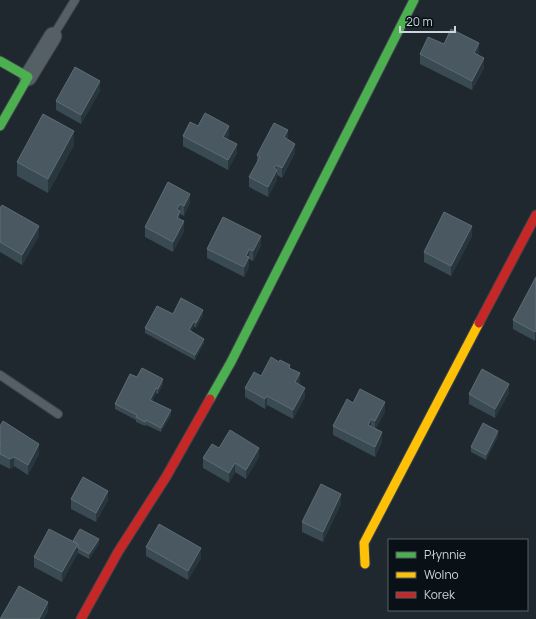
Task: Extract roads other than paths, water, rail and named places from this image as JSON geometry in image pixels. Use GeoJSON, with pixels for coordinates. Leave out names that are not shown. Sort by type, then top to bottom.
{"type":"FeatureCollection","features":[{"type":"Feature","properties":{"kind":"street"},"geometry":{"type":"LineString","coordinates":[[81,619],[118,552],[166,477],[231,362],[414,0]]}},
{"type":"Feature","properties":{"kind":"street"},"geometry":{"type":"LineString","coordinates":[[0,126],[53,36]]}},
{"type":"Feature","properties":{"kind":"street"},"geometry":{"type":"LineString","coordinates":[[0,61],[28,77]]}},
{"type":"Feature","properties":{"kind":"street"},"geometry":{"type":"LineString","coordinates":[[365,564],[364,543],[536,214]]}},
{"type":"Feature","properties":{"kind":"lane"},"geometry":{"type":"LineString","coordinates":[[53,36],[75,0]]}},
{"type":"Feature","properties":{"kind":"lane"},"geometry":{"type":"LineString","coordinates":[[0,374],[58,414]]}}]}
